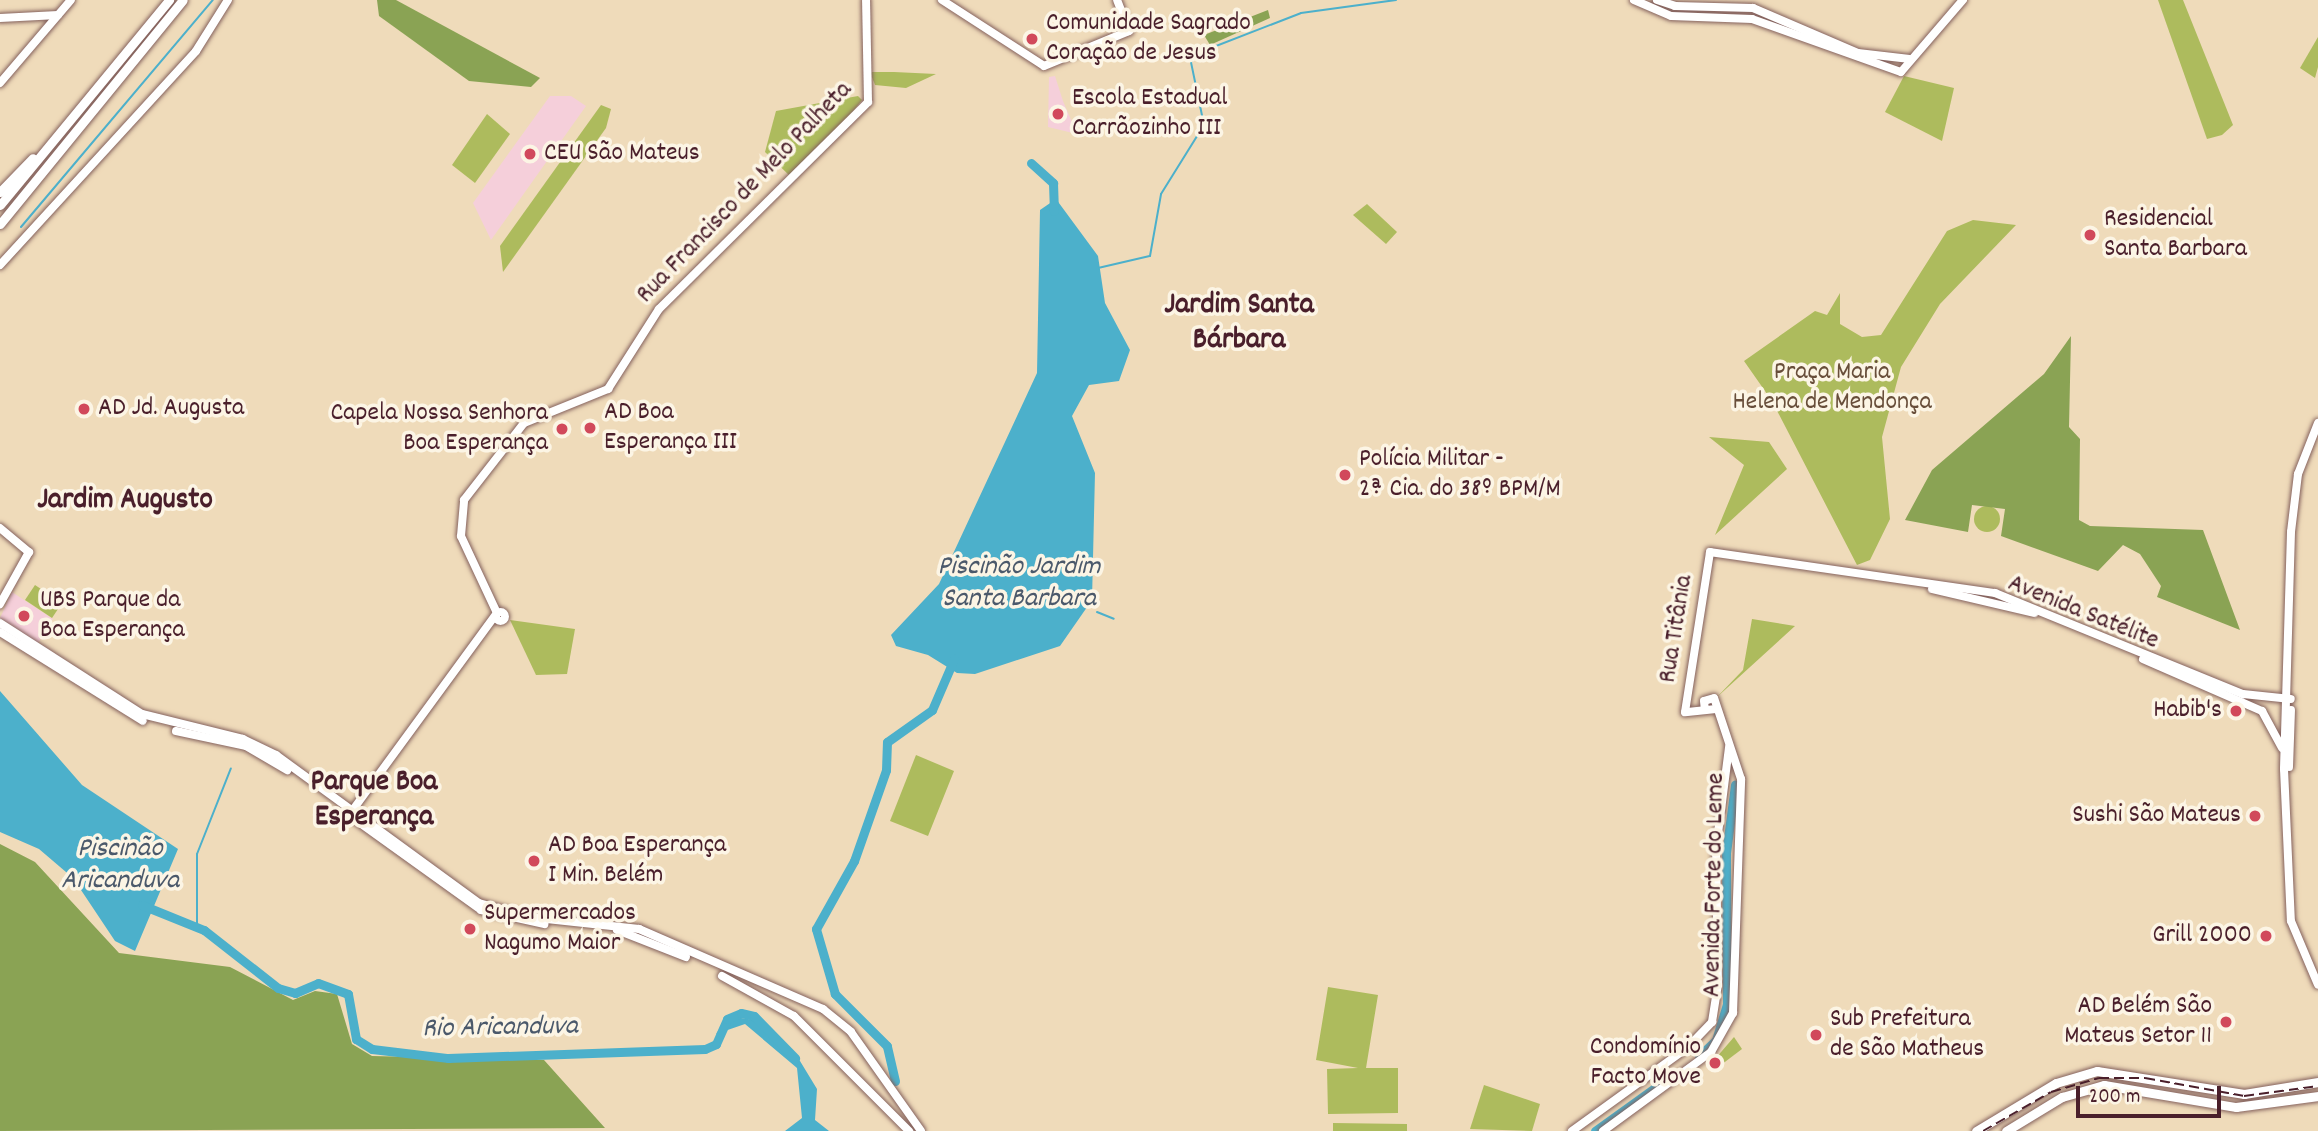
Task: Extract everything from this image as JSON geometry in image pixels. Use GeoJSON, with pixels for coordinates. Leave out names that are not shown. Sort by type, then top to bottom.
{"type":"FeatureCollection","features":[{"type":"Feature","properties":{"kind":"highway"},"geometry":{"type":"LineString","coordinates":[[0,205],[169,0]]}},
{"type":"Feature","properties":{"kind":"highway"},"geometry":{"type":"LineString","coordinates":[[0,223],[183,0]]}},
{"type":"Feature","properties":{"kind":"highway"},"geometry":{"type":"LineString","coordinates":[[0,192],[53,142]]}},
{"type":"Feature","properties":{"kind":"highway"},"geometry":{"type":"LineString","coordinates":[[1976,1131],[2022,1103],[2097,1070],[2244,1094],[2318,1082]]}},
{"type":"Feature","properties":{"kind":"highway"},"geometry":{"type":"LineString","coordinates":[[2006,1131],[2077,1090],[2104,1085],[2236,1107],[2318,1096]]}},
{"type":"Feature","properties":{"kind":"highway"},"geometry":{"type":"LineString","coordinates":[[2032,1098],[2034,1113]]}},
{"type":"Feature","properties":{"kind":"highway"},"geometry":{"type":"LineString","coordinates":[[2022,1103],[2034,1113]]}},
{"type":"Feature","properties":{"kind":"main road"},"geometry":{"type":"LineString","coordinates":[[0,83],[71,0]]}},
{"type":"Feature","properties":{"kind":"main road"},"geometry":{"type":"LineString","coordinates":[[0,265],[195,51],[228,0]]}},
{"type":"Feature","properties":{"kind":"main road","name":"Rua Francisco de Melo Palheta"},"geometry":{"type":"LineString","coordinates":[[352,811],[487,625],[498,614],[458,523],[464,500],[494,454],[537,415],[608,389],[659,309],[873,92],[865,65],[866,0]]}},
{"type":"Feature","properties":{"kind":"main road"},"geometry":{"type":"LineString","coordinates":[[942,0],[1044,66],[1129,31],[1117,0]]}},
{"type":"Feature","properties":{"kind":"main road"},"geometry":{"type":"LineString","coordinates":[[1634,0],[1671,16],[1752,19],[1901,72],[1963,0]]}},
{"type":"Feature","properties":{"kind":"main road"},"geometry":{"type":"LineString","coordinates":[[1657,0],[1675,6],[1754,8],[1858,53],[1910,60]]}},
{"type":"Feature","properties":{"kind":"main road"},"geometry":{"type":"LineString","coordinates":[[0,18],[58,15]]}},
{"type":"Feature","properties":{"kind":"main road"},"geometry":{"type":"LineString","coordinates":[[2286,784],[2296,490],[2318,423]]}},
{"type":"Feature","properties":{"kind":"main road"},"geometry":{"type":"LineString","coordinates":[[0,528],[29,552],[0,604]]}},
{"type":"Feature","properties":{"kind":"main road","name":"Avenida Satélite"},"geometry":{"type":"LineString","coordinates":[[1710,552],[2007,603],[2262,711]]}},
{"type":"Feature","properties":{"kind":"main road","name":"Rua Titânia"},"geometry":{"type":"LineString","coordinates":[[1708,708],[1685,712],[1710,552]]}},
{"type":"Feature","properties":{"kind":"main road","name":"Avenida Satélite"},"geometry":{"type":"LineString","coordinates":[[1763,561],[1981,590],[2261,697],[2288,699]]}},
{"type":"Feature","properties":{"kind":"main road"},"geometry":{"type":"LineString","coordinates":[[0,623],[142,714],[253,743],[490,908],[639,929],[734,975],[794,995],[838,1020],[921,1131]]}},
{"type":"Feature","properties":{"kind":"main road"},"geometry":{"type":"LineString","coordinates":[[0,632],[142,720],[246,746],[269,758],[481,910],[518,921],[643,936],[756,992],[794,1016],[852,1077],[892,1107],[909,1131]]}},
{"type":"Feature","properties":{"kind":"main road"},"geometry":{"type":"LineString","coordinates":[[2261,697],[2262,711],[2284,752]]}},
{"type":"Feature","properties":{"kind":"main road"},"geometry":{"type":"LineString","coordinates":[[1687,702],[1708,708]]}},
{"type":"Feature","properties":{"kind":"main road","name":"Avenida Forte do Leme"},"geometry":{"type":"LineString","coordinates":[[1572,1131],[1688,1047],[1712,1022],[1718,985],[1716,849],[1731,755],[1708,708]]}},
{"type":"Feature","properties":{"kind":"main road","name":"Avenida Forte do Leme"},"geometry":{"type":"LineString","coordinates":[[1603,1131],[1711,1052],[1733,1013],[1741,779],[1708,708]]}},
{"type":"Feature","properties":{"kind":"main road"},"geometry":{"type":"LineString","coordinates":[[2270,724],[2287,728]]}},
{"type":"Feature","properties":{"kind":"main road"},"geometry":{"type":"LineString","coordinates":[[2287,728],[2284,752],[2291,922],[2305,965],[2318,985]]}},
{"type":"Feature","properties":{"kind":"main road"},"geometry":{"type":"LineString","coordinates":[[2305,965],[2318,979]]}},
{"type":"Feature","properties":{"kind":"main road"},"geometry":{"type":"LineString","coordinates":[[734,975],[743,966]]}},
{"type":"Feature","properties":{"kind":"shaded area","name":"Escola Estadual Carrãozinho III"},"geometry":{"type":"Polygon","coordinates":[[[1055,76],[1077,134],[1048,127],[1049,77],[1055,76]]]}},
{"type":"Feature","properties":{"kind":"shaded area","name":"CEU São Mateus"},"geometry":{"type":"Polygon","coordinates":[[[550,96],[571,96],[586,106],[491,240],[473,203],[550,96]]]}},
{"type":"Feature","properties":{"kind":"shaded area","name":"UBS Parque da Boa Esperança"},"geometry":{"type":"Polygon","coordinates":[[[12,592],[53,619],[38,643],[0,618],[12,592]]]}},
{"type":"Feature","properties":{"kind":"green space"},"geometry":{"type":"Polygon","coordinates":[[[377,0],[396,0],[540,78],[531,87],[469,81],[379,16],[377,0]]]}},
{"type":"Feature","properties":{"kind":"green space"},"geometry":{"type":"Polygon","coordinates":[[[2158,0],[2183,0],[2233,125],[2222,135],[2207,139],[2158,0]]]}},
{"type":"Feature","properties":{"kind":"green space"},"geometry":{"type":"Polygon","coordinates":[[[1268,10],[1270,18],[1210,45],[1204,35],[1268,10]]]}},
{"type":"Feature","properties":{"kind":"green space"},"geometry":{"type":"Polygon","coordinates":[[[2318,37],[2318,67],[2315,78],[2300,68],[2318,37]]]}},
{"type":"Feature","properties":{"kind":"green space"},"geometry":{"type":"Polygon","coordinates":[[[870,72],[936,74],[906,88],[875,85],[870,72]]]}},
{"type":"Feature","properties":{"kind":"green space"},"geometry":{"type":"Polygon","coordinates":[[[1904,76],[1954,88],[1942,141],[1885,112],[1904,76]]]}},
{"type":"Feature","properties":{"kind":"green space"},"geometry":{"type":"Polygon","coordinates":[[[858,96],[862,100],[835,134],[791,177],[765,152],[776,111],[858,96]]]}},
{"type":"Feature","properties":{"kind":"green space"},"geometry":{"type":"Polygon","coordinates":[[[601,105],[611,109],[606,128],[503,272],[500,246],[601,105]]]}},
{"type":"Feature","properties":{"kind":"green space"},"geometry":{"type":"Polygon","coordinates":[[[487,114],[510,134],[475,183],[452,165],[487,114]]]}},
{"type":"Feature","properties":{"kind":"green space"},"geometry":{"type":"Polygon","coordinates":[[[1367,204],[1397,232],[1386,244],[1353,215],[1367,204]]]}},
{"type":"Feature","properties":{"kind":"green space","name":"Praça Maria Helena de Mendonça"},"geometry":{"type":"Polygon","coordinates":[[[1973,220],[2016,225],[1940,304],[1901,367],[1882,437],[1890,519],[1870,560],[1857,565],[1772,401],[1744,361],[1815,311],[1827,315],[1840,293],[1840,324],[1862,337],[1881,335],[1947,231],[1973,220]]]}},
{"type":"Feature","properties":{"kind":"green space"},"geometry":{"type":"Polygon","coordinates":[[[2071,336],[2069,427],[2080,439],[2079,520],[2090,526],[2203,530],[2240,630],[2157,597],[2161,586],[2140,554],[2123,545],[2098,571],[2001,536],[2005,509],[1972,505],[1968,532],[1905,520],[1932,470],[2044,374],[2071,336]]]}},
{"type":"Feature","properties":{"kind":"green space"},"geometry":{"type":"Polygon","coordinates":[[[1709,437],[1769,442],[1787,469],[1715,535],[1744,465],[1709,437]]]}},
{"type":"Feature","properties":{"kind":"green space"},"geometry":{"type":"Polygon","coordinates":[[[1987,506],[1996,510],[2000,519],[1996,528],[1987,532],[1978,528],[1974,519],[1978,510],[1987,506]]]}},
{"type":"Feature","properties":{"kind":"green space"},"geometry":{"type":"Polygon","coordinates":[[[35,585],[62,603],[52,618],[25,600],[35,585]]]}},
{"type":"Feature","properties":{"kind":"green space"},"geometry":{"type":"Polygon","coordinates":[[[1752,619],[1795,626],[1716,698],[1743,670],[1752,619]]]}},
{"type":"Feature","properties":{"kind":"green space"},"geometry":{"type":"Polygon","coordinates":[[[510,620],[575,629],[567,674],[536,675],[510,620]]]}},
{"type":"Feature","properties":{"kind":"green space"},"geometry":{"type":"Polygon","coordinates":[[[916,755],[954,771],[928,836],[890,821],[916,755]]]}},
{"type":"Feature","properties":{"kind":"green space"},"geometry":{"type":"Polygon","coordinates":[[[0,844],[35,862],[119,953],[230,967],[293,1000],[315,991],[337,994],[352,1044],[372,1056],[544,1060],[605,1128],[0,1131],[0,844]]]}},
{"type":"Feature","properties":{"kind":"green space"},"geometry":{"type":"Polygon","coordinates":[[[1328,987],[1378,995],[1366,1068],[1398,1068],[1398,1113],[1328,1114],[1327,1069],[1358,1068],[1316,1060],[1328,987]]]}},
{"type":"Feature","properties":{"kind":"green space"},"geometry":{"type":"Polygon","coordinates":[[[1734,1037],[1742,1049],[1713,1071],[1709,1066],[1734,1037]]]}},
{"type":"Feature","properties":{"kind":"green space"},"geometry":{"type":"Polygon","coordinates":[[[1484,1085],[1540,1104],[1532,1131],[1470,1129],[1484,1085]]]}},
{"type":"Feature","properties":{"kind":"green space"},"geometry":{"type":"Polygon","coordinates":[[[1333,1123],[1407,1124],[1407,1131],[1333,1131],[1333,1123]]]}},
{"type":"Feature","properties":{"kind":"water","name":"Piscinão Jardim Santa Barbara"},"geometry":{"type":"Polygon","coordinates":[[[1056,199],[1098,256],[1105,303],[1130,350],[1119,381],[1089,385],[1072,416],[1095,473],[1092,600],[1060,646],[975,674],[957,673],[928,655],[896,646],[891,635],[939,584],[1037,373],[1040,210],[1056,199]]]}},
{"type":"Feature","properties":{"kind":"water","name":"Piscinão Aricanduva"},"geometry":{"type":"Polygon","coordinates":[[[0,691],[82,785],[178,849],[135,951],[115,941],[73,878],[39,849],[0,832],[0,691]]]}},
{"type":"Feature","properties":{"kind":"water"},"geometry":{"type":"Polygon","coordinates":[[[728,1016],[754,1020],[800,1061],[817,1089],[815,1120],[829,1131],[785,1131],[802,1118],[797,1068],[745,1024],[716,1034],[728,1016]]]}},
{"type":"Feature","properties":{"kind":"waterway"},"geometry":{"type":"LineString","coordinates":[[21,227],[213,0]]}},
{"type":"Feature","properties":{"kind":"waterway"},"geometry":{"type":"LineString","coordinates":[[1098,268],[1150,256],[1161,194],[1204,125],[1191,62],[1198,53],[1301,13],[1396,0]]}},
{"type":"Feature","properties":{"kind":"waterway"},"geometry":{"type":"LineString","coordinates":[[1031,163],[1053,183],[1054,211]]}},
{"type":"Feature","properties":{"kind":"waterway"},"geometry":{"type":"LineString","coordinates":[[1097,612],[1114,619]]}},
{"type":"Feature","properties":{"kind":"waterway"},"geometry":{"type":"LineString","coordinates":[[895,1081],[887,1046],[835,994],[816,929],[854,861],[886,770],[887,742],[932,710],[954,659]]}},
{"type":"Feature","properties":{"kind":"waterway"},"geometry":{"type":"LineString","coordinates":[[197,927],[197,854],[231,768]]}},
{"type":"Feature","properties":{"kind":"waterway"},"geometry":{"type":"LineString","coordinates":[[1699,1056],[1716,1040],[1727,1005],[1726,853],[1735,785]]}},
{"type":"Feature","properties":{"kind":"waterway","name":"Rio Aricanduva"},"geometry":{"type":"LineString","coordinates":[[142,905],[204,930],[278,988],[295,993],[318,983],[348,994],[356,1039],[372,1049],[448,1058],[705,1049],[716,1044],[727,1019],[741,1013],[754,1016],[795,1058]]}},
{"type":"Feature","properties":{"kind":"waterway"},"geometry":{"type":"LineString","coordinates":[[1595,1131],[1656,1087]]}},
{"type":"Feature","properties":{"kind":"railway"},"geometry":{"type":"LineString","coordinates":[[1983,1131],[2051,1092],[2099,1078],[2145,1078],[2244,1096],[2318,1086]]}},
{"type":"Feature","properties":{"kind":"place","name":"Comunidade Sagrado Coração de Jesus"},"geometry":{"type":"Point","coordinates":[1032,39]}},
{"type":"Feature","properties":{"kind":"place","name":"Escola Estadual Carrãozinho III"},"geometry":{"type":"Point","coordinates":[1058,114]}},
{"type":"Feature","properties":{"kind":"place","name":"CEU São Mateus"},"geometry":{"type":"Point","coordinates":[530,154]}},
{"type":"Feature","properties":{"kind":"place","name":"Residencial Santa Barbara"},"geometry":{"type":"Point","coordinates":[2090,235]}},
{"type":"Feature","properties":{"kind":"place","name":"AD Jd. Augusta"},"geometry":{"type":"Point","coordinates":[84,409]}},
{"type":"Feature","properties":{"kind":"place","name":"AD Boa Esperança III"},"geometry":{"type":"Point","coordinates":[590,428]}},
{"type":"Feature","properties":{"kind":"place","name":"Capela Nossa Senhora Boa Esperança"},"geometry":{"type":"Point","coordinates":[562,429]}},
{"type":"Feature","properties":{"kind":"place","name":"Polícia Militar - 2ª Cia. do 38º BPM/M"},"geometry":{"type":"Point","coordinates":[1345,475]}},
{"type":"Feature","properties":{"kind":"place","name":"UBS Parque da Boa Esperança"},"geometry":{"type":"Point","coordinates":[24,616]}},
{"type":"Feature","properties":{"kind":"place","name":"Habib's"},"geometry":{"type":"Point","coordinates":[2236,711]}},
{"type":"Feature","properties":{"kind":"place","name":"Sushi São Mateus"},"geometry":{"type":"Point","coordinates":[2255,816]}},
{"type":"Feature","properties":{"kind":"place","name":"AD Boa Esperança I Min. Belém"},"geometry":{"type":"Point","coordinates":[534,861]}},
{"type":"Feature","properties":{"kind":"place","name":"Supermercados Nagumo Maior"},"geometry":{"type":"Point","coordinates":[470,929]}},
{"type":"Feature","properties":{"kind":"place","name":"Grill 2000"},"geometry":{"type":"Point","coordinates":[2266,936]}},
{"type":"Feature","properties":{"kind":"place","name":"AD Belém São Mateus Setor 11"},"geometry":{"type":"Point","coordinates":[2226,1022]}},
{"type":"Feature","properties":{"kind":"place","name":"Sub Prefeitura de São Matheus"},"geometry":{"type":"Point","coordinates":[1816,1035]}},
{"type":"Feature","properties":{"kind":"place","name":"Condomínio Facto Move"},"geometry":{"type":"Point","coordinates":[1715,1063]}},
{"type":"Feature","properties":{"kind":"district","name":"Jardim Santa Bárbara"},"geometry":{"type":"Point","coordinates":[1239,324]}},
{"type":"Feature","properties":{"kind":"district","name":"Jardim Augusto"},"geometry":{"type":"Point","coordinates":[125,502]}},
{"type":"Feature","properties":{"kind":"district","name":"Parque Boa Esperança"},"geometry":{"type":"Point","coordinates":[374,801]}}]}
